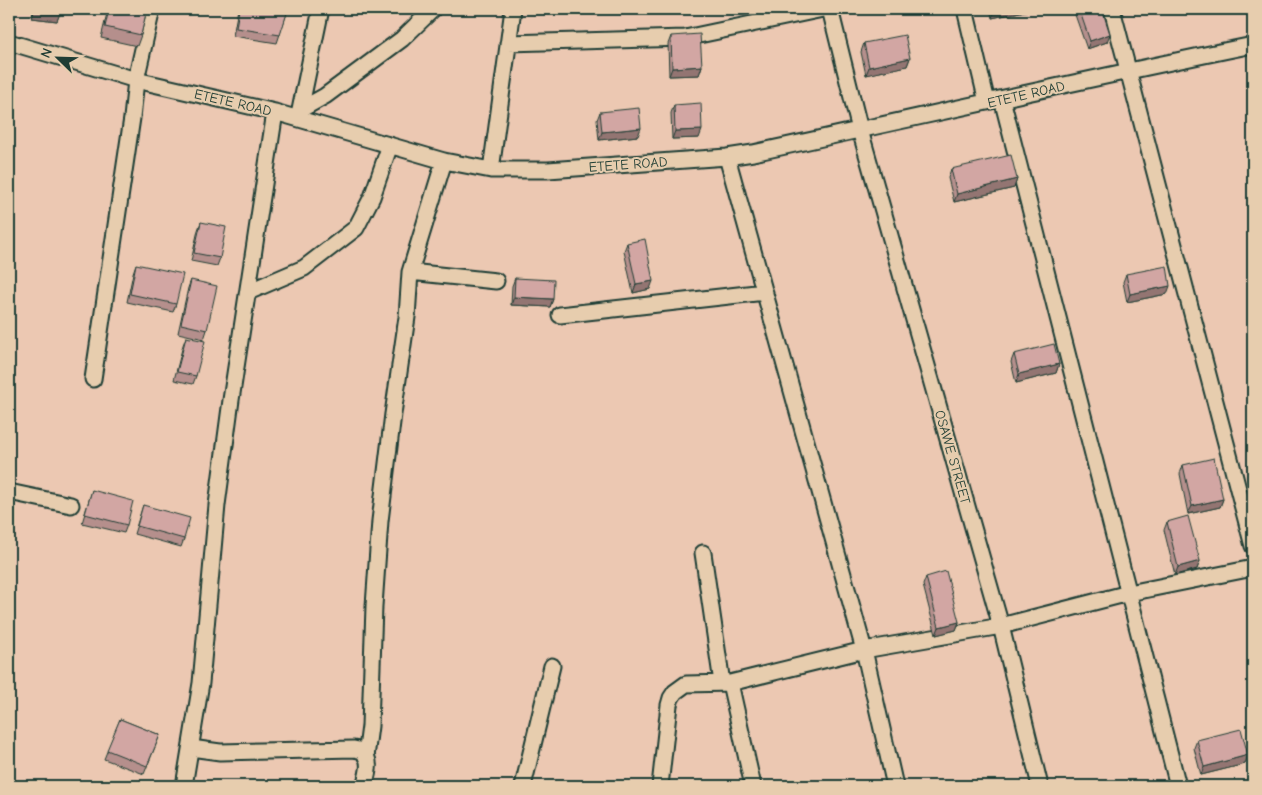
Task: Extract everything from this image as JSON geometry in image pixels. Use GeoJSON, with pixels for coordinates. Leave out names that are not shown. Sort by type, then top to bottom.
{"type":"FeatureCollection","features":[{"type":"Feature","properties":{"kind":"street"},"geometry":{"type":"LineString","coordinates":[[93,379],[136,80],[152,9]]}},
{"type":"Feature","properties":{"kind":"street"},"geometry":{"type":"LineString","coordinates":[[299,114],[321,9]]}},
{"type":"Feature","properties":{"kind":"street"},"geometry":{"type":"LineString","coordinates":[[299,114],[402,39],[433,9]]}},
{"type":"Feature","properties":{"kind":"street"},"geometry":{"type":"LineString","coordinates":[[491,170],[513,9]]}},
{"type":"Feature","properties":{"kind":"street"},"geometry":{"type":"LineString","coordinates":[[508,43],[685,38],[823,9]]}},
{"type":"Feature","properties":{"kind":"street","name":"OSAWE STREET"},"geometry":{"type":"LineString","coordinates":[[830,9],[860,130],[1002,626],[1040,786]]}},
{"type":"Feature","properties":{"kind":"street"},"geometry":{"type":"LineString","coordinates":[[965,9],[987,102]]}},
{"type":"Feature","properties":{"kind":"street"},"geometry":{"type":"LineString","coordinates":[[1112,9],[1253,546]]}},
{"type":"Feature","properties":{"kind":"street","name":"ETETE ROAD"},"geometry":{"type":"LineString","coordinates":[[9,42],[136,80],[275,112],[299,114],[390,145],[444,160],[491,170],[548,170],[728,157],[753,153],[1253,45]]}},
{"type":"Feature","properties":{"kind":"street"},"geometry":{"type":"LineString","coordinates":[[1002,99],[1178,786]]}},
{"type":"Feature","properties":{"kind":"street"},"geometry":{"type":"LineString","coordinates":[[184,786],[201,683],[217,505],[275,112]]}},
{"type":"Feature","properties":{"kind":"street"},"geometry":{"type":"LineString","coordinates":[[248,292],[304,268],[356,228],[372,198],[390,145]]}},
{"type":"Feature","properties":{"kind":"street"},"geometry":{"type":"LineString","coordinates":[[728,157],[864,650],[895,786]]}},
{"type":"Feature","properties":{"kind":"street"},"geometry":{"type":"LineString","coordinates":[[366,757],[370,726],[374,606],[380,521],[407,317],[410,272],[444,160]]}},
{"type":"Feature","properties":{"kind":"street"},"geometry":{"type":"LineString","coordinates":[[410,272],[496,281]]}},
{"type":"Feature","properties":{"kind":"street"},"geometry":{"type":"LineString","coordinates":[[560,315],[765,292]]}},
{"type":"Feature","properties":{"kind":"street"},"geometry":{"type":"LineString","coordinates":[[9,492],[72,505]]}},
{"type":"Feature","properties":{"kind":"street"},"geometry":{"type":"LineString","coordinates":[[703,553],[726,683],[753,786]]}},
{"type":"Feature","properties":{"kind":"street"},"geometry":{"type":"LineString","coordinates":[[660,786],[669,705],[671,698],[679,688],[686,684],[726,683],[864,650],[1002,626],[1129,593],[1253,568]]}},
{"type":"Feature","properties":{"kind":"street"},"geometry":{"type":"LineString","coordinates":[[523,786],[552,666]]}},
{"type":"Feature","properties":{"kind":"street"},"geometry":{"type":"LineString","coordinates":[[191,748],[220,752],[354,749],[362,751],[368,764],[364,786]]}},
{"type":"Feature","properties":{"kind":"building"},"geometry":{"type":"Polygon","coordinates":[[[109,9],[147,9],[141,35],[105,27],[109,9]]]}},
{"type":"Feature","properties":{"kind":"building"},"geometry":{"type":"Polygon","coordinates":[[[239,9],[288,10],[280,35],[236,28],[239,9]]]}},
{"type":"Feature","properties":{"kind":"building"},"geometry":{"type":"Polygon","coordinates":[[[1079,9],[1102,9],[1110,34],[1090,41],[1079,9]]]}},
{"type":"Feature","properties":{"kind":"building"},"geometry":{"type":"Polygon","coordinates":[[[700,34],[702,66],[672,68],[671,36],[700,34]]]}},
{"type":"Feature","properties":{"kind":"building"},"geometry":{"type":"Polygon","coordinates":[[[905,35],[910,58],[869,67],[864,43],[905,35]]]}},
{"type":"Feature","properties":{"kind":"building"},"geometry":{"type":"Polygon","coordinates":[[[701,103],[702,130],[675,131],[674,105],[701,103]]]}},
{"type":"Feature","properties":{"kind":"building"},"geometry":{"type":"Polygon","coordinates":[[[639,108],[641,128],[602,132],[600,112],[639,108]]]}},
{"type":"Feature","properties":{"kind":"building"},"geometry":{"type":"Polygon","coordinates":[[[1011,155],[1017,179],[957,194],[951,169],[1011,155]]]}},
{"type":"Feature","properties":{"kind":"building"},"geometry":{"type":"Polygon","coordinates":[[[201,222],[226,227],[220,258],[194,253],[201,222]]]}},
{"type":"Feature","properties":{"kind":"building"},"geometry":{"type":"Polygon","coordinates":[[[645,239],[653,281],[636,284],[627,243],[645,239]]]}},
{"type":"Feature","properties":{"kind":"building"},"geometry":{"type":"Polygon","coordinates":[[[136,264],[183,274],[176,304],[130,294],[136,264]]]}},
{"type":"Feature","properties":{"kind":"building"},"geometry":{"type":"Polygon","coordinates":[[[1167,266],[1170,286],[1130,294],[1126,274],[1167,266]]]}},
{"type":"Feature","properties":{"kind":"building"},"geometry":{"type":"Polygon","coordinates":[[[515,278],[554,280],[553,299],[514,297],[515,278]]]}},
{"type":"Feature","properties":{"kind":"building"},"geometry":{"type":"Polygon","coordinates":[[[191,280],[217,286],[207,330],[181,324],[191,280]]]}},
{"type":"Feature","properties":{"kind":"building"},"geometry":{"type":"Polygon","coordinates":[[[186,337],[205,341],[196,376],[177,372],[186,337]]]}},
{"type":"Feature","properties":{"kind":"building"},"geometry":{"type":"Polygon","coordinates":[[[1054,344],[1059,364],[1019,374],[1014,354],[1054,344]]]}},
{"type":"Feature","properties":{"kind":"building"},"geometry":{"type":"Polygon","coordinates":[[[1214,458],[1223,499],[1192,506],[1183,465],[1214,458]]]}},
{"type":"Feature","properties":{"kind":"building"},"geometry":{"type":"Polygon","coordinates":[[[92,490],[133,501],[127,525],[85,514],[92,490]]]}},
{"type":"Feature","properties":{"kind":"building"},"geometry":{"type":"Polygon","coordinates":[[[143,505],[190,518],[184,539],[137,526],[143,505]]]}},
{"type":"Feature","properties":{"kind":"building"},"geometry":{"type":"Polygon","coordinates":[[[1188,516],[1200,561],[1178,567],[1167,522],[1188,516]]]}},
{"type":"Feature","properties":{"kind":"building"},"geometry":{"type":"Polygon","coordinates":[[[946,571],[959,622],[939,627],[926,577],[946,571]]]}},
{"type":"Feature","properties":{"kind":"building"},"geometry":{"type":"Polygon","coordinates":[[[120,719],[160,735],[147,766],[107,750],[120,719]]]}},
{"type":"Feature","properties":{"kind":"building"},"geometry":{"type":"Polygon","coordinates":[[[1241,729],[1248,755],[1204,767],[1197,740],[1241,729]]]}}]}
